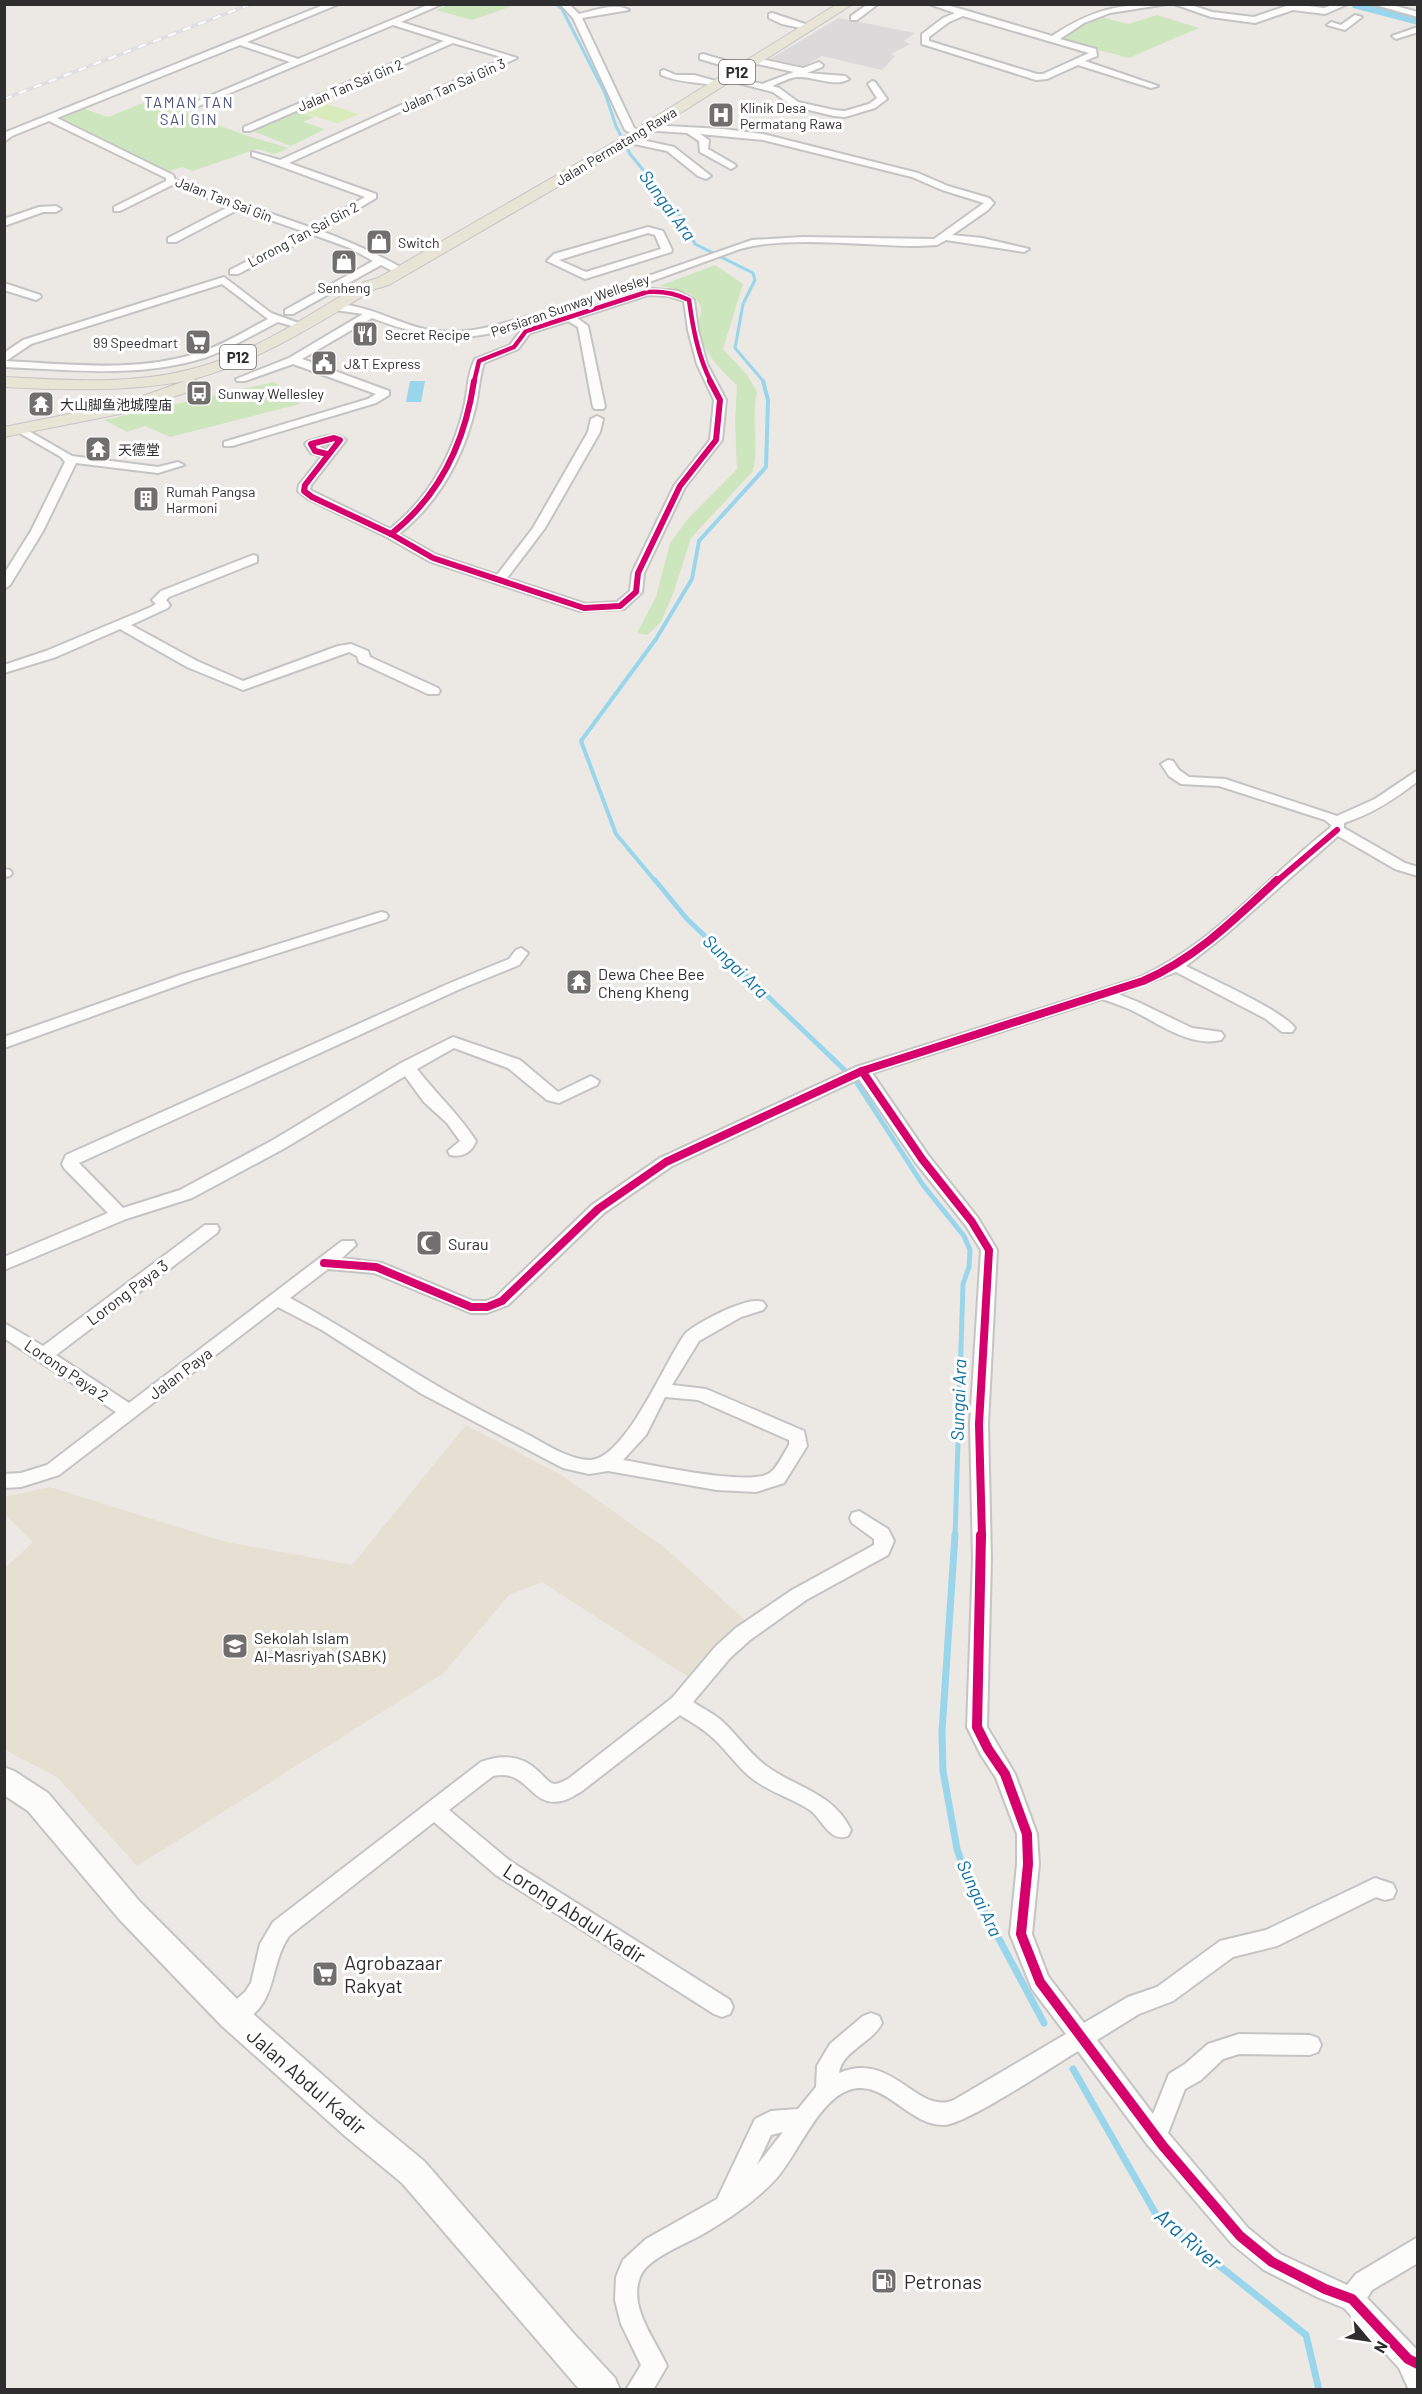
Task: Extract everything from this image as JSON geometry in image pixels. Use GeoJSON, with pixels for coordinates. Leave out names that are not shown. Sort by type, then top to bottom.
{"type":"FeatureCollection","features":[{"type":"Feature","properties":{"kind":"main road","name":"Jalan Permatang Rawa"},"geometry":{"type":"LineString","coordinates":[[107,412],[166,396],[275,346],[379,288],[383,282],[400,271],[613,149],[847,4]]}},
{"type":"Feature","properties":{"kind":"main road","name":"Jalan Permatang Rawa"},"geometry":{"type":"LineString","coordinates":[[174,378],[224,363],[294,319],[338,309]]}},
{"type":"Feature","properties":{"kind":"main road"},"geometry":{"type":"LineString","coordinates":[[174,378],[164,384],[178,387],[194,383]]}},
{"type":"Feature","properties":{"kind":"main road","name":"P12"},"geometry":{"type":"LineString","coordinates":[[81,384],[174,378]]}},
{"type":"Feature","properties":{"kind":"main road"},"geometry":{"type":"LineString","coordinates":[[4,382],[81,384],[120,388],[132,392],[133,397],[128,402],[107,412]]}},
{"type":"Feature","properties":{"kind":"main road","name":"P12"},"geometry":{"type":"LineString","coordinates":[[12,430],[107,412]]}},
{"type":"Feature","properties":{"kind":"main road","name":"Jalan Abdul Kadir"},"geometry":{"type":"LineString","coordinates":[[4,1779],[38,1802],[130,1911],[233,2016],[356,2125],[413,2172],[563,2347],[603,2390]]}},
{"type":"Feature","properties":{"kind":"street"},"geometry":{"type":"LineString","coordinates":[[4,139],[9,134],[334,4]]}},
{"type":"Feature","properties":{"kind":"street"},"geometry":{"type":"LineString","coordinates":[[191,106],[438,4]]}},
{"type":"Feature","properties":{"kind":"street"},"geometry":{"type":"LineString","coordinates":[[564,4],[577,17],[630,130],[668,148],[690,163],[695,171],[706,176]]}},
{"type":"Feature","properties":{"kind":"street"},"geometry":{"type":"LineString","coordinates":[[854,18],[874,4]]}},
{"type":"Feature","properties":{"kind":"street"},"geometry":{"type":"LineString","coordinates":[[933,4],[1093,51],[1094,54],[1044,77],[1036,77],[925,42],[925,36],[946,20],[967,14]]}},
{"type":"Feature","properties":{"kind":"street"},"geometry":{"type":"LineString","coordinates":[[1052,40],[1086,19],[1109,11],[1163,4]]}},
{"type":"Feature","properties":{"kind":"street"},"geometry":{"type":"LineString","coordinates":[[1178,4],[1211,14],[1255,20],[1292,7],[1325,11],[1340,17],[1332,21],[1331,25],[1342,28],[1358,17]]}},
{"type":"Feature","properties":{"kind":"street"},"geometry":{"type":"LineString","coordinates":[[1325,11],[1344,4]]}},
{"type":"Feature","properties":{"kind":"street"},"geometry":{"type":"LineString","coordinates":[[1376,4],[1418,15]]}},
{"type":"Feature","properties":{"kind":"street"},"geometry":{"type":"LineString","coordinates":[[577,17],[609,10],[625,10]]}},
{"type":"Feature","properties":{"kind":"street"},"geometry":{"type":"LineString","coordinates":[[772,16],[785,22],[810,27]]}},
{"type":"Feature","properties":{"kind":"street","name":"Jalan Tan Sai Gin 3"},"geometry":{"type":"LineString","coordinates":[[280,163],[513,58],[394,22]]}},
{"type":"Feature","properties":{"kind":"street"},"geometry":{"type":"LineString","coordinates":[[1396,36],[1418,28]]}},
{"type":"Feature","properties":{"kind":"street","name":"Jalan Tan Sai Gin 2"},"geometry":{"type":"LineString","coordinates":[[247,129],[453,40]]}},
{"type":"Feature","properties":{"kind":"street"},"geometry":{"type":"LineString","coordinates":[[239,42],[299,62]]}},
{"type":"Feature","properties":{"kind":"street"},"geometry":{"type":"LineString","coordinates":[[703,57],[744,69]]}},
{"type":"Feature","properties":{"kind":"street"},"geometry":{"type":"LineString","coordinates":[[756,61],[828,79],[845,78]]}},
{"type":"Feature","properties":{"kind":"street"},"geometry":{"type":"LineString","coordinates":[[1078,62],[1154,86]]}},
{"type":"Feature","properties":{"kind":"street"},"geometry":{"type":"LineString","coordinates":[[762,87],[819,65]]}},
{"type":"Feature","properties":{"kind":"street"},"geometry":{"type":"LineString","coordinates":[[664,73],[675,78],[723,81],[776,90],[795,104],[845,114],[872,106],[882,99],[872,84]]}},
{"type":"Feature","properties":{"kind":"street","name":"Jalan Tan Sai Gin"},"geometry":{"type":"LineString","coordinates":[[50,118],[170,177],[171,182],[354,246],[400,271]]}},
{"type":"Feature","properties":{"kind":"street"},"geometry":{"type":"LineString","coordinates":[[692,132],[704,140],[703,150],[731,166]]}},
{"type":"Feature","properties":{"kind":"street"},"geometry":{"type":"LineString","coordinates":[[638,134],[742,133],[795,144],[915,175],[989,203],[945,237]]}},
{"type":"Feature","properties":{"kind":"street"},"geometry":{"type":"LineString","coordinates":[[255,154],[280,163]]}},
{"type":"Feature","properties":{"kind":"street","name":"Lorong Tan Sai Gin 2"},"geometry":{"type":"LineString","coordinates":[[234,272],[373,196],[280,163]]}},
{"type":"Feature","properties":{"kind":"street"},"geometry":{"type":"LineString","coordinates":[[117,208],[171,182]]}},
{"type":"Feature","properties":{"kind":"street"},"geometry":{"type":"LineString","coordinates":[[172,240],[239,205]]}},
{"type":"Feature","properties":{"kind":"street"},"geometry":{"type":"LineString","coordinates":[[4,224],[36,211],[56,209]]}},
{"type":"Feature","properties":{"kind":"street"},"geometry":{"type":"LineString","coordinates":[[589,275],[661,254],[667,249],[659,233],[648,230],[553,259],[579,276],[589,275],[614,292]]}},
{"type":"Feature","properties":{"kind":"street"},"geometry":{"type":"LineString","coordinates":[[945,237],[1024,249]]}},
{"type":"Feature","properties":{"kind":"street","name":"Persiaran Sunway Wellesley"},"geometry":{"type":"LineString","coordinates":[[338,309],[374,313],[419,331],[463,335],[486,334],[722,254],[735,246],[761,242],[820,239],[928,243],[937,242],[945,237]]}},
{"type":"Feature","properties":{"kind":"street"},"geometry":{"type":"LineString","coordinates":[[4,358],[27,342],[224,280],[267,315],[276,319],[294,319],[382,260]]}},
{"type":"Feature","properties":{"kind":"street"},"geometry":{"type":"LineString","coordinates":[[6,287],[36,297]]}},
{"type":"Feature","properties":{"kind":"street"},"geometry":{"type":"LineString","coordinates":[[327,454],[304,485],[304,491],[312,497],[391,534],[434,558],[585,608],[620,606],[636,592],[638,573],[680,486],[716,440],[720,400],[702,364],[693,330],[689,300],[679,294],[661,291],[647,292],[526,331],[518,345],[479,361],[464,430],[455,454],[443,477],[413,518],[391,534]]}},
{"type":"Feature","properties":{"kind":"street","name":"Persiaran Sunway Wellesley"},"geometry":{"type":"LineString","coordinates":[[338,309],[374,313]]}},
{"type":"Feature","properties":{"kind":"street"},"geometry":{"type":"LineString","coordinates":[[241,379],[293,360],[374,313]]}},
{"type":"Feature","properties":{"kind":"street"},"geometry":{"type":"LineString","coordinates":[[499,580],[515,564],[544,519],[594,432],[598,413],[583,326],[569,317]]}},
{"type":"Feature","properties":{"kind":"street"},"geometry":{"type":"LineString","coordinates":[[4,364],[132,369],[161,365],[202,355],[276,319]]}},
{"type":"Feature","properties":{"kind":"street"},"geometry":{"type":"LineString","coordinates":[[486,334],[510,349]]}},
{"type":"Feature","properties":{"kind":"street"},"geometry":{"type":"LineString","coordinates":[[463,335],[493,355]]}},
{"type":"Feature","properties":{"kind":"street"},"geometry":{"type":"LineString","coordinates":[[228,444],[372,401],[385,393],[293,360]]}},
{"type":"Feature","properties":{"kind":"street"},"geometry":{"type":"LineString","coordinates":[[12,430],[70,459],[158,470],[178,465]]}},
{"type":"Feature","properties":{"kind":"street"},"geometry":{"type":"LineString","coordinates":[[4,585],[47,511],[71,465],[70,459]]}},
{"type":"Feature","properties":{"kind":"street"},"geometry":{"type":"LineString","coordinates":[[4,669],[51,654],[161,608],[164,604],[158,600],[165,594],[253,559]]}},
{"type":"Feature","properties":{"kind":"street"},"geometry":{"type":"LineString","coordinates":[[120,624],[192,664],[243,686],[351,648],[363,654],[364,659],[433,691]]}},
{"type":"Feature","properties":{"kind":"street"},"geometry":{"type":"LineString","coordinates":[[1168,764],[1186,781],[1220,782],[1330,817],[1336,825],[1400,866],[1418,872]]}},
{"type":"Feature","properties":{"kind":"street"},"geometry":{"type":"LineString","coordinates":[[324,1263],[376,1267],[471,1307],[487,1307],[502,1301],[598,1209],[666,1162],[861,1071],[1143,981],[1175,966],[1211,940],[1276,883],[1336,825],[1390,798],[1418,774]]}},
{"type":"Feature","properties":{"kind":"street"},"geometry":{"type":"LineString","coordinates":[[4,1043],[180,980],[381,916]]}},
{"type":"Feature","properties":{"kind":"street"},"geometry":{"type":"LineString","coordinates":[[120,1215],[70,1164],[72,1159],[455,986],[514,962],[521,953]]}},
{"type":"Feature","properties":{"kind":"street"},"geometry":{"type":"LineString","coordinates":[[1175,966],[1271,1016],[1287,1028]]}},
{"type":"Feature","properties":{"kind":"street"},"geometry":{"type":"LineString","coordinates":[[1102,994],[1133,1005],[1189,1033],[1216,1036]]}},
{"type":"Feature","properties":{"kind":"street"},"geometry":{"type":"LineString","coordinates":[[4,1264],[120,1215],[186,1194],[279,1144],[453,1042],[514,1064],[553,1096],[559,1098],[591,1081]]}},
{"type":"Feature","properties":{"kind":"street"},"geometry":{"type":"LineString","coordinates":[[407,1067],[430,1098],[453,1119],[468,1141],[466,1146],[456,1151]]}},
{"type":"Feature","properties":{"kind":"street"},"geometry":{"type":"LineString","coordinates":[[861,1071],[922,1159],[972,1222],[989,1250],[979,1424],[982,1559],[976,1727],[1005,1774],[1027,1834],[1028,1864],[1021,1934],[1040,1982],[1155,2136],[1240,2236],[1272,2262],[1324,2289],[1352,2299],[1414,2368]]}},
{"type":"Feature","properties":{"kind":"street","name":"Lorong Paya 3"},"geometry":{"type":"LineString","coordinates":[[43,1355],[211,1229]]}},
{"type":"Feature","properties":{"kind":"street","name":"Jalan Paya"},"geometry":{"type":"LineString","coordinates":[[13,1481],[53,1470],[348,1245]]}},
{"type":"Feature","properties":{"kind":"street"},"geometry":{"type":"LineString","coordinates":[[277,1299],[328,1326],[428,1389],[563,1461],[589,1467],[608,1464],[717,1484],[756,1485],[777,1478],[798,1446],[798,1436],[700,1394],[660,1390]]}},
{"type":"Feature","properties":{"kind":"street"},"geometry":{"type":"LineString","coordinates":[[608,1464],[640,1430],[660,1390],[693,1336],[735,1313],[757,1306]]}},
{"type":"Feature","properties":{"kind":"street","name":"Lorong Paya 2"},"geometry":{"type":"LineString","coordinates":[[4,1329],[129,1412]]}},
{"type":"Feature","properties":{"kind":"street"},"geometry":{"type":"LineString","coordinates":[[4,1469],[13,1481]]}},
{"type":"Feature","properties":{"kind":"street"},"geometry":{"type":"LineString","coordinates":[[233,2016],[253,1999],[261,1988],[271,1944],[281,1929],[488,1768],[502,1763],[518,1766],[548,1792],[558,1794],[574,1785],[679,1704],[723,1652],[743,1634],[799,1595],[881,1550],[885,1541],[881,1534],[859,1518]]}},
{"type":"Feature","properties":{"kind":"street"},"geometry":{"type":"LineString","coordinates":[[679,1704],[716,1727],[755,1769],[774,1783],[807,1797],[821,1807],[841,1830]]}},
{"type":"Feature","properties":{"kind":"street","name":"Lorong Abdul Kadir"},"geometry":{"type":"LineString","coordinates":[[434,1810],[503,1868],[722,2007]]}},
{"type":"Feature","properties":{"kind":"street"},"geometry":{"type":"LineString","coordinates":[[638,2390],[655,2366],[633,2322],[626,2298],[628,2276],[638,2261],[649,2252],[724,2210],[775,2161],[827,2089],[849,2079],[865,2076],[879,2080],[929,2112],[944,2114],[962,2108],[1136,2004],[1143,2004],[1165,1994],[1228,1948],[1269,1939],[1375,1887],[1385,1891]]}},
{"type":"Feature","properties":{"kind":"street"},"geometry":{"type":"LineString","coordinates":[[827,2089],[828,2066],[838,2051],[871,2023]]}},
{"type":"Feature","properties":{"kind":"street"},"geometry":{"type":"LineString","coordinates":[[1155,2136],[1177,2082],[1193,2072],[1216,2051],[1239,2044],[1310,2045]]}},
{"type":"Feature","properties":{"kind":"street"},"geometry":{"type":"LineString","coordinates":[[1352,2299],[1365,2282],[1418,2249]]}},
{"type":"Feature","properties":{"kind":"shaded area"},"geometry":{"type":"Polygon","coordinates":[[[839,18],[915,33],[904,41],[910,44],[891,54],[895,56],[882,70],[822,56],[804,66],[770,59],[839,18]]]}},
{"type":"Feature","properties":{"kind":"shaded area","name":"Sekolah Islam Al-Masriyah (SABK)"},"geometry":{"type":"Polygon","coordinates":[[[466,1425],[563,1476],[664,1547],[745,1620],[690,1678],[542,1582],[509,1595],[444,1673],[137,1866],[57,1777],[5,1750],[5,1568],[33,1542],[5,1514],[4,1497],[50,1487],[226,1542],[352,1565],[466,1425]]]}},
{"type":"Feature","properties":{"kind":"green space"},"geometry":{"type":"Polygon","coordinates":[[[448,5],[515,5],[472,20],[436,10],[448,5]]]}},
{"type":"Feature","properties":{"kind":"green space"},"geometry":{"type":"Polygon","coordinates":[[[1157,15],[1199,28],[1129,58],[1057,39],[1101,17],[1129,24],[1157,15]]]}},
{"type":"Feature","properties":{"kind":"green space"},"geometry":{"type":"Polygon","coordinates":[[[151,100],[245,135],[289,148],[275,154],[257,149],[193,171],[182,167],[169,171],[60,117],[82,108],[108,117],[151,100]]]}},
{"type":"Feature","properties":{"kind":"green space"},"geometry":{"type":"Polygon","coordinates":[[[320,102],[359,114],[337,123],[298,111],[320,102]]]}},
{"type":"Feature","properties":{"kind":"green space"},"geometry":{"type":"Polygon","coordinates":[[[297,112],[314,117],[303,122],[325,129],[291,146],[253,131],[297,112]]]}},
{"type":"Feature","properties":{"kind":"green space"},"geometry":{"type":"Polygon","coordinates":[[[715,265],[743,284],[723,349],[747,375],[757,392],[755,461],[753,471],[691,538],[673,594],[661,622],[647,635],[637,633],[656,597],[670,543],[687,520],[737,469],[735,422],[737,385],[712,359],[704,345],[696,327],[701,308],[698,301],[686,293],[659,286],[715,265]]]}},
{"type":"Feature","properties":{"kind":"green space"},"geometry":{"type":"Polygon","coordinates":[[[274,382],[300,404],[170,437],[145,426],[127,432],[104,420],[274,382]]]}},
{"type":"Feature","properties":{"kind":"water"},"geometry":{"type":"Polygon","coordinates":[[[410,381],[425,381],[421,402],[406,402],[410,381]]]}},
{"type":"Feature","properties":{"kind":"waterway","name":"Sungai Ara"},"geometry":{"type":"LineString","coordinates":[[556,4],[562,9],[605,93],[616,126],[630,154],[677,211],[695,244],[753,273],[755,280],[743,304],[735,348],[764,382]]}},
{"type":"Feature","properties":{"kind":"waterway"},"geometry":{"type":"LineString","coordinates":[[1359,4],[1418,20]]}},
{"type":"Feature","properties":{"kind":"waterway","name":"Sungai Ara"},"geometry":{"type":"LineString","coordinates":[[656,882],[616,834],[581,741],[656,639],[692,579],[699,541],[766,467],[768,400],[763,381]]}},
{"type":"Feature","properties":{"kind":"waterway","name":"Sungai Ara"},"geometry":{"type":"LineString","coordinates":[[655,880],[687,919],[855,1080],[923,1185],[964,1236],[970,1250],[969,1267],[963,1284],[955,1537]]}},
{"type":"Feature","properties":{"kind":"waterway","name":"Sungai Ara"},"geometry":{"type":"LineString","coordinates":[[955,1535],[942,1732],[943,1771],[957,1849],[968,1881],[1044,2023]]}},
{"type":"Feature","properties":{"kind":"waterway","name":"Ara River"},"geometry":{"type":"LineString","coordinates":[[1073,2069],[1157,2216],[1306,2335],[1319,2390]]}},
{"type":"Feature","properties":{"kind":"railway"},"geometry":{"type":"LineString","coordinates":[[4,99],[251,4]]}},
{"type":"Feature","properties":{"kind":"cycle path"},"geometry":{"type":"LineString","coordinates":[[327,454],[315,451],[311,444],[334,438],[340,440],[305,485],[304,491],[312,497],[391,534],[433,558],[584,608],[620,606],[636,592],[638,573],[680,486],[716,440],[720,400],[702,364],[693,330],[689,300],[669,293],[647,292],[526,331],[514,347],[479,361],[465,426],[451,461],[432,494],[420,509],[391,534]]}},
{"type":"Feature","properties":{"kind":"cycle path"},"geometry":{"type":"LineString","coordinates":[[324,1263],[376,1267],[471,1307],[487,1307],[502,1301],[598,1209],[666,1162],[862,1071],[1143,981],[1169,970],[1219,933],[1337,830]]}},
{"type":"Feature","properties":{"kind":"cycle path"},"geometry":{"type":"LineString","coordinates":[[862,1071],[922,1159],[972,1222],[989,1250],[979,1424],[982,1559],[977,1727],[988,1749],[1005,1774],[1027,1834],[1028,1864],[1021,1934],[1040,1982],[1163,2146],[1240,2236],[1272,2262],[1325,2289],[1352,2299],[1408,2359],[1418,2364]]}},
{"type":"Feature","properties":{"kind":"place","name":"Klinik Desa Permatang Rawa"},"geometry":{"type":"Point","coordinates":[721,115]}},
{"type":"Feature","properties":{"kind":"place","name":"Switch"},"geometry":{"type":"Point","coordinates":[379,242]}},
{"type":"Feature","properties":{"kind":"place","name":"Senheng"},"geometry":{"type":"Point","coordinates":[344,262]}},
{"type":"Feature","properties":{"kind":"place","name":"Secret Recipe"},"geometry":{"type":"Point","coordinates":[365,334]}},
{"type":"Feature","properties":{"kind":"place","name":"99 Speedmart"},"geometry":{"type":"Point","coordinates":[198,342]}},
{"type":"Feature","properties":{"kind":"place","name":"J&T Express"},"geometry":{"type":"Point","coordinates":[324,363]}},
{"type":"Feature","properties":{"kind":"place","name":"Sunway Wellesley"},"geometry":{"type":"Point","coordinates":[199,393]}},
{"type":"Feature","properties":{"kind":"place","name":"大山脚鱼池城隍庙"},"geometry":{"type":"Point","coordinates":[41,404]}},
{"type":"Feature","properties":{"kind":"place","name":"天德堂"},"geometry":{"type":"Point","coordinates":[98,449]}},
{"type":"Feature","properties":{"kind":"place","name":"Rumah Pangsa Harmoni"},"geometry":{"type":"Point","coordinates":[146,499]}},
{"type":"Feature","properties":{"kind":"place","name":"Dewa Chee Bee Cheng Kheng"},"geometry":{"type":"Point","coordinates":[579,982]}},
{"type":"Feature","properties":{"kind":"place","name":"Surau"},"geometry":{"type":"Point","coordinates":[429,1243]}},
{"type":"Feature","properties":{"kind":"place","name":"Sekolah Islam Al-Masriyah (SABK)"},"geometry":{"type":"Point","coordinates":[235,1646]}},
{"type":"Feature","properties":{"kind":"place","name":"Agrobazaar Rakyat"},"geometry":{"type":"Point","coordinates":[325,1974]}},
{"type":"Feature","properties":{"kind":"place","name":"Petronas"},"geometry":{"type":"Point","coordinates":[884,2281]}},
{"type":"Feature","properties":{"kind":"district","name":"TAMAN TAN SAI GIN"},"geometry":{"type":"Point","coordinates":[189,110]}}]}
